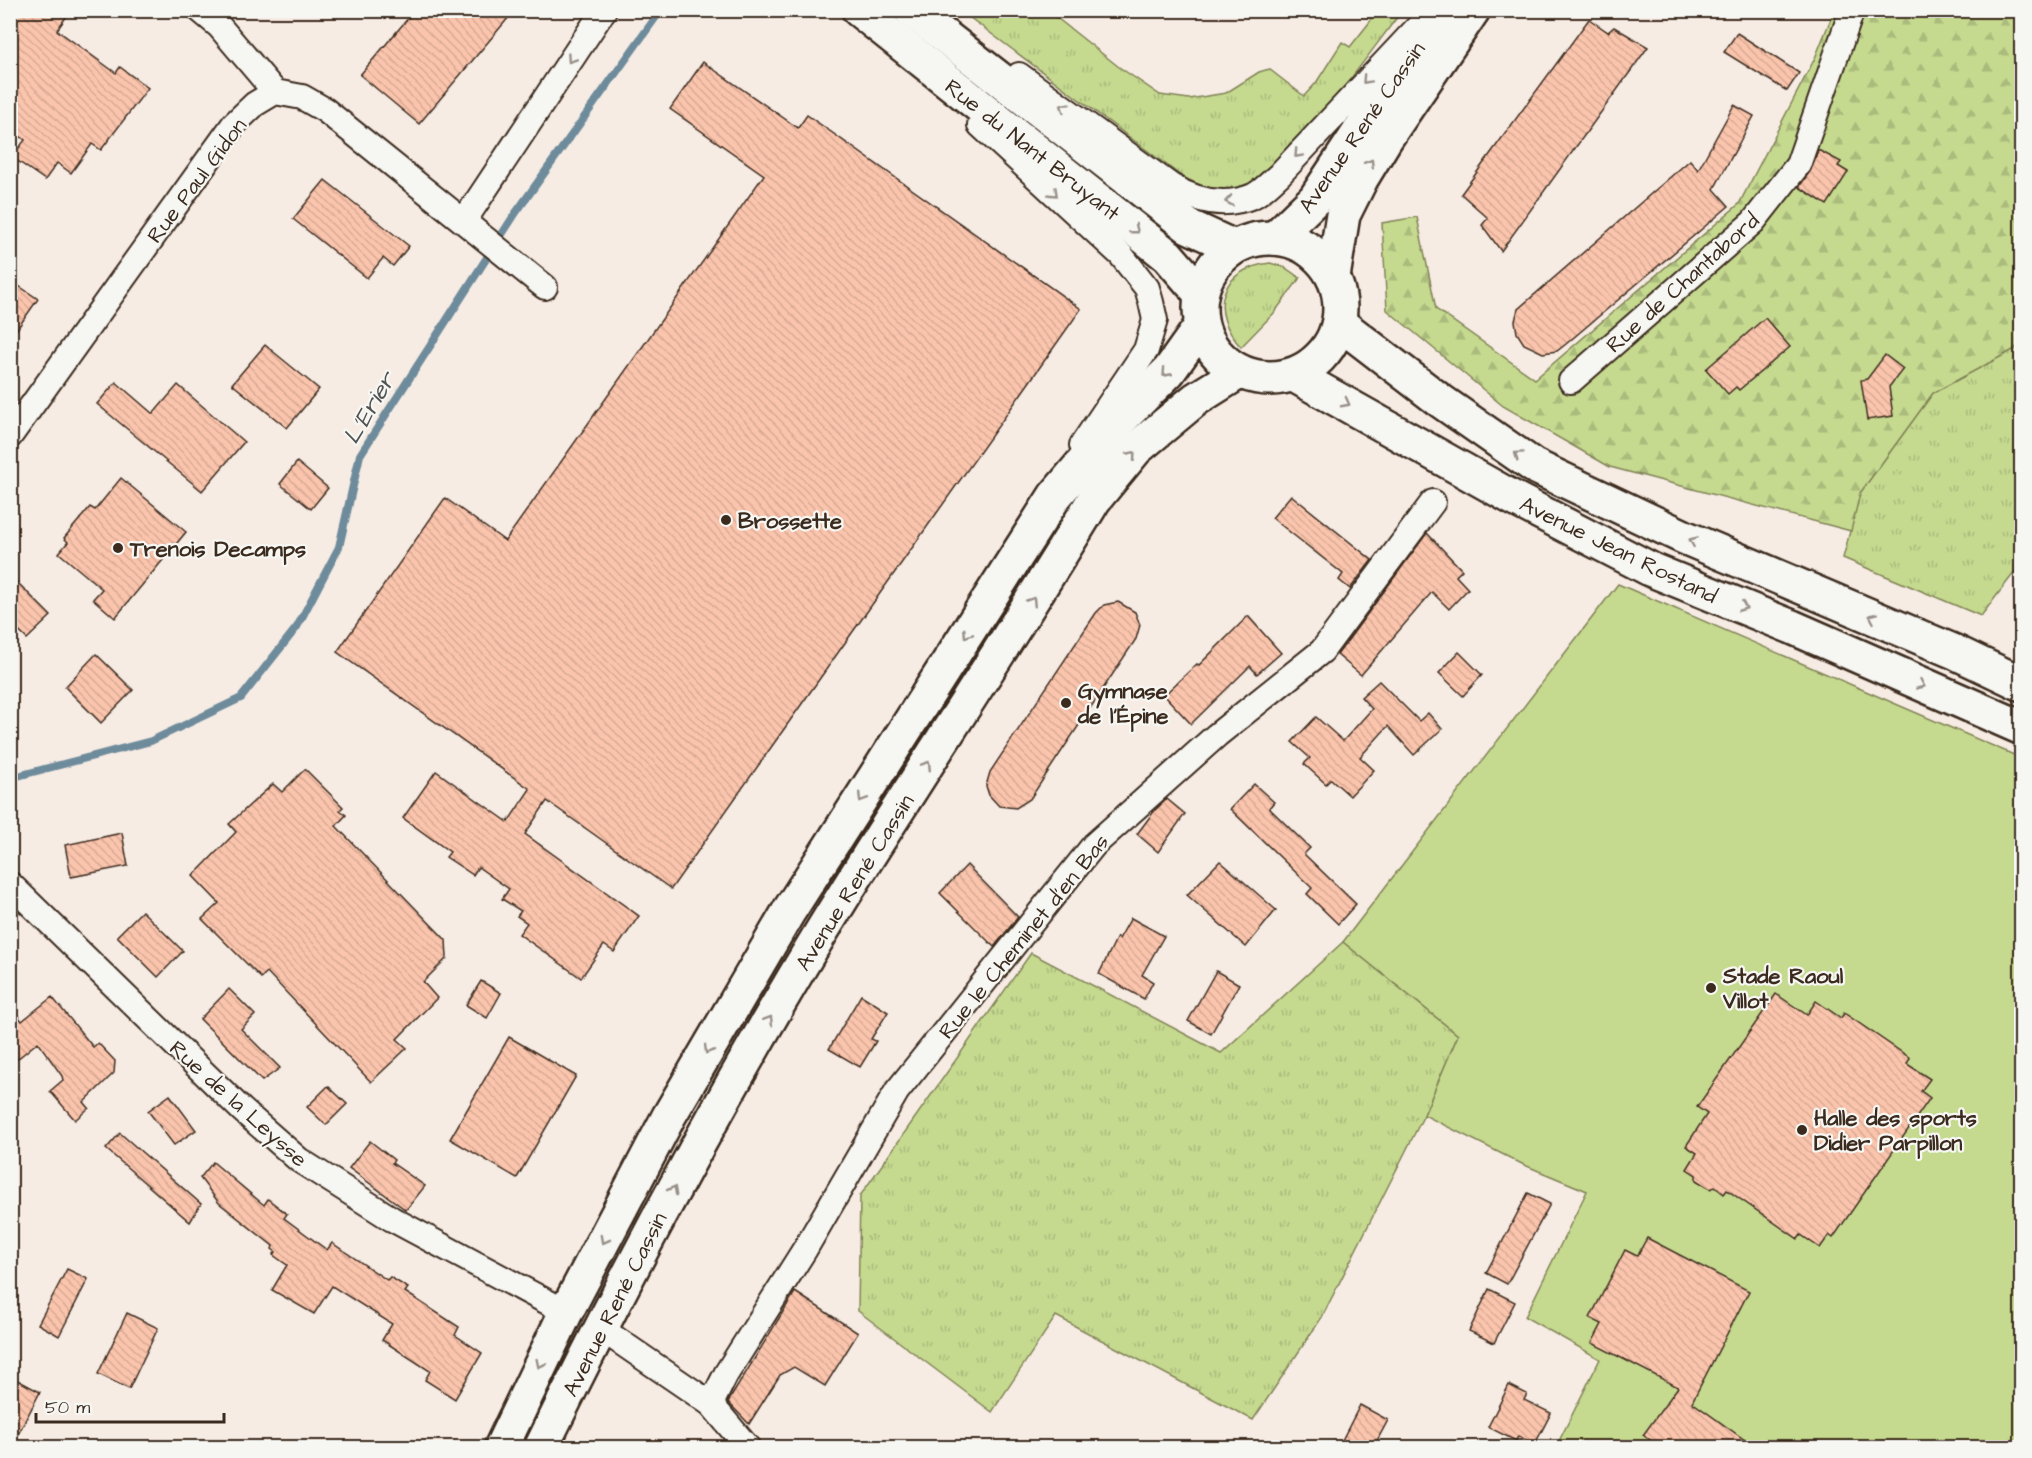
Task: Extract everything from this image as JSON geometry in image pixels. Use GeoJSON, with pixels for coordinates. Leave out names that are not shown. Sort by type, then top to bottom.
{"type":"FeatureCollection","features":[{"type":"Feature","properties":{"kind":"main road","name":"Rue du Nant Bruyant"},"geometry":{"type":"LineString","coordinates":[[858,10],[1168,256],[1200,293]]}},
{"type":"Feature","properties":{"kind":"main road","name":"Rue du Nant Bruyant"},"geometry":{"type":"LineString","coordinates":[[912,10],[1188,226],[1234,247]]}},
{"type":"Feature","properties":{"kind":"main road","name":"Avenue René Cassin"},"geometry":{"type":"LineString","coordinates":[[1275,238],[1315,199],[1440,10]]}},
{"type":"Feature","properties":{"kind":"main road","name":"Avenue René Cassin"},"geometry":{"type":"LineString","coordinates":[[1333,277],[1343,215],[1361,179],[1386,138],[1473,10]]}},
{"type":"Feature","properties":{"kind":"main road"},"geometry":{"type":"LineString","coordinates":[[1275,238],[1306,249],[1319,258],[1333,277],[1340,300],[1339,323],[1330,345],[1315,363],[1294,375],[1266,379],[1239,372],[1215,354],[1201,326],[1200,293],[1212,267],[1234,247],[1254,239],[1275,238]]}},
{"type":"Feature","properties":{"kind":"main road","name":"Avenue Jean Rostand"},"geometry":{"type":"LineString","coordinates":[[1339,323],[1429,393],[1534,466],[1684,537],[1935,644],[2022,684]]}},
{"type":"Feature","properties":{"kind":"main road","name":"Avenue René Cassin"},"geometry":{"type":"LineString","coordinates":[[501,1448],[566,1312],[669,1116],[789,911],[1055,496],[1114,426],[1169,370],[1201,326]]}},
{"type":"Feature","properties":{"kind":"main road","name":"Avenue René Cassin"},"geometry":{"type":"LineString","coordinates":[[542,1448],[600,1328],[702,1134],[821,933],[1094,500],[1136,450],[1196,399],[1239,372]]}},
{"type":"Feature","properties":{"kind":"main road","name":"Avenue Jean Rostand"},"geometry":{"type":"LineString","coordinates":[[1294,375],[1513,498],[1653,570],[1792,627],[2022,728]]}},
{"type":"Feature","properties":{"kind":"street"},"geometry":{"type":"LineString","coordinates":[[200,10],[219,26],[275,92],[302,97],[325,110],[545,287]]}},
{"type":"Feature","properties":{"kind":"street"},"geometry":{"type":"LineString","coordinates":[[464,221],[604,10]]}},
{"type":"Feature","properties":{"kind":"street","name":"Rue du Nant Bruyant"},"geometry":{"type":"LineString","coordinates":[[858,10],[1121,255],[1147,288],[1151,303]]}},
{"type":"Feature","properties":{"kind":"street","name":"Rue du Nant Bruyant"},"geometry":{"type":"LineString","coordinates":[[926,10],[1070,111],[1171,186],[1193,199],[1222,203],[1254,196],[1279,175]]}},
{"type":"Feature","properties":{"kind":"street","name":"Avenue René Cassin"},"geometry":{"type":"LineString","coordinates":[[1279,175],[1407,36],[1440,10]]}},
{"type":"Feature","properties":{"kind":"street","name":"Rue de Chantabord"},"geometry":{"type":"LineString","coordinates":[[1571,381],[1753,222],[1798,165],[1852,10]]}},
{"type":"Feature","properties":{"kind":"street","name":"Rue Paul Gidon"},"geometry":{"type":"LineString","coordinates":[[10,436],[234,124],[255,104],[275,92]]}},
{"type":"Feature","properties":{"kind":"street","name":"Avenue René Cassin"},"geometry":{"type":"LineString","coordinates":[[1055,496],[1075,455],[1146,350],[1155,320],[1151,303]]}},
{"type":"Feature","properties":{"kind":"street","name":"Rue le Cheminet d'en Bas"},"geometry":{"type":"LineString","coordinates":[[711,1404],[726,1374],[805,1249],[897,1091],[1094,845],[1217,735],[1322,651],[1433,502]]}},
{"type":"Feature","properties":{"kind":"street","name":"Rue de la Leysse"},"geometry":{"type":"LineString","coordinates":[[10,884],[233,1102],[299,1160],[392,1219],[566,1312]]}},
{"type":"Feature","properties":{"kind":"street"},"geometry":{"type":"LineString","coordinates":[[600,1328],[711,1404],[748,1448]]}},
{"type":"Feature","properties":{"kind":"green space"},"geometry":{"type":"Polygon","coordinates":[[[961,11],[1048,11],[1119,67],[1160,95],[1189,99],[1226,93],[1259,72],[1269,69],[1304,96],[1316,83],[1342,42],[1350,47],[1369,23],[1374,11],[1402,11],[1350,80],[1282,159],[1261,177],[1244,187],[1227,190],[1203,186],[1180,175],[961,11]]]}},
{"type":"Feature","properties":{"kind":"green space"},"geometry":{"type":"Polygon","coordinates":[[[1834,11],[2021,11],[2021,340],[2015,349],[1933,393],[1860,493],[1851,531],[1610,467],[1503,406],[1387,310],[1382,223],[1417,217],[1436,309],[1535,379],[1739,204],[1815,58],[1834,11]]]}},
{"type":"Feature","properties":{"kind":"green space"},"geometry":{"type":"Polygon","coordinates":[[[1270,263],[1284,267],[1300,278],[1274,313],[1241,347],[1224,320],[1222,306],[1224,294],[1239,274],[1253,267],[1270,263]]]}},
{"type":"Feature","properties":{"kind":"green space"},"geometry":{"type":"Polygon","coordinates":[[[2021,340],[2021,564],[1981,616],[1843,558],[1860,493],[1933,393],[2015,349],[2021,340]]]}},
{"type":"Feature","properties":{"kind":"green space","name":"Stade Raoul Villot"},"geometry":{"type":"Polygon","coordinates":[[[1618,584],[2021,758],[2021,1447],[1556,1447],[1600,1359],[1525,1317],[1587,1191],[1522,1164],[1424,1115],[1458,1035],[1343,942],[1618,584]]]}},
{"type":"Feature","properties":{"kind":"green space"},"geometry":{"type":"Polygon","coordinates":[[[1343,942],[1458,1035],[1424,1115],[1322,1317],[1253,1420],[1056,1316],[992,1412],[858,1311],[860,1196],[1031,953],[1221,1053],[1343,942]]]}},
{"type":"Feature","properties":{"kind":"building"},"geometry":{"type":"Polygon","coordinates":[[[10,10],[71,10],[57,30],[116,73],[120,67],[148,88],[101,150],[92,144],[71,173],[57,163],[45,180],[12,157],[25,140],[10,129],[10,10]]]}},
{"type":"Feature","properties":{"kind":"building"},"geometry":{"type":"Polygon","coordinates":[[[415,10],[515,10],[419,124],[360,75],[415,10]]]}},
{"type":"Feature","properties":{"kind":"building"},"geometry":{"type":"Polygon","coordinates":[[[1589,19],[1608,32],[1614,27],[1648,47],[1501,251],[1482,225],[1488,218],[1461,194],[1589,19]]]}},
{"type":"Feature","properties":{"kind":"building"},"geometry":{"type":"Polygon","coordinates":[[[1737,33],[1799,73],[1787,91],[1724,52],[1737,33]]]}},
{"type":"Feature","properties":{"kind":"building","name":"Brossette"},"geometry":{"type":"Polygon","coordinates":[[[703,62],[798,128],[807,115],[1081,309],[671,889],[547,801],[525,834],[639,916],[614,952],[604,945],[581,978],[519,934],[527,923],[517,916],[521,911],[502,899],[509,889],[478,867],[473,875],[446,857],[450,852],[403,818],[436,771],[508,822],[530,789],[337,652],[445,498],[505,541],[764,175],[670,109],[703,62]]]}},
{"type":"Feature","properties":{"kind":"building"},"geometry":{"type":"Polygon","coordinates":[[[1734,105],[1754,116],[1714,189],[1729,206],[1557,351],[1543,353],[1524,344],[1517,333],[1515,321],[1518,309],[1690,160],[1698,170],[1734,105]]]}},
{"type":"Feature","properties":{"kind":"building"},"geometry":{"type":"Polygon","coordinates":[[[1818,150],[1841,162],[1838,166],[1848,172],[1827,205],[1799,187],[1811,170],[1818,150]]]}},
{"type":"Feature","properties":{"kind":"building"},"geometry":{"type":"Polygon","coordinates":[[[325,180],[409,246],[393,266],[383,258],[367,278],[293,219],[325,180]]]}},
{"type":"Feature","properties":{"kind":"building"},"geometry":{"type":"Polygon","coordinates":[[[10,280],[38,299],[10,339],[10,280]]]}},
{"type":"Feature","properties":{"kind":"building"},"geometry":{"type":"Polygon","coordinates":[[[1765,318],[1790,347],[1739,390],[1736,387],[1728,394],[1706,369],[1765,318]]]}},
{"type":"Feature","properties":{"kind":"building"},"geometry":{"type":"Polygon","coordinates":[[[265,345],[319,389],[287,428],[232,384],[265,345]]]}},
{"type":"Feature","properties":{"kind":"building"},"geometry":{"type":"Polygon","coordinates":[[[1885,355],[1903,369],[1889,387],[1893,416],[1867,420],[1861,380],[1867,379],[1885,355]]]}},
{"type":"Feature","properties":{"kind":"building"},"geometry":{"type":"Polygon","coordinates":[[[116,382],[153,414],[178,385],[244,442],[202,491],[97,404],[116,382]]]}},
{"type":"Feature","properties":{"kind":"building"},"geometry":{"type":"Polygon","coordinates":[[[297,462],[328,488],[311,509],[280,484],[297,462]]]}},
{"type":"Feature","properties":{"kind":"building","name":"Trenois Decamps"},"geometry":{"type":"Polygon","coordinates":[[[121,478],[186,532],[115,618],[93,599],[102,589],[59,553],[68,542],[64,538],[90,507],[95,510],[121,478]]]}},
{"type":"Feature","properties":{"kind":"building"},"geometry":{"type":"Polygon","coordinates":[[[1291,495],[1372,560],[1350,589],[1339,580],[1343,574],[1272,518],[1291,495]]]}},
{"type":"Feature","properties":{"kind":"building"},"geometry":{"type":"Polygon","coordinates":[[[1427,533],[1462,570],[1456,576],[1468,589],[1449,609],[1432,592],[1361,675],[1337,655],[1427,533]]]}},
{"type":"Feature","properties":{"kind":"building"},"geometry":{"type":"Polygon","coordinates":[[[10,575],[51,616],[27,639],[10,623],[10,575]]]}},
{"type":"Feature","properties":{"kind":"building"},"geometry":{"type":"Polygon","coordinates":[[[1118,602],[1135,612],[1140,625],[1136,639],[1030,799],[1016,808],[999,806],[989,795],[986,786],[990,772],[1096,613],[1104,605],[1118,602]]]}},
{"type":"Feature","properties":{"kind":"building"},"geometry":{"type":"Polygon","coordinates":[[[1248,616],[1281,653],[1257,674],[1250,666],[1191,724],[1164,695],[1197,664],[1199,665],[1248,616]]]}},
{"type":"Feature","properties":{"kind":"building"},"geometry":{"type":"Polygon","coordinates":[[[1459,652],[1482,675],[1463,696],[1439,673],[1459,652]]]}},
{"type":"Feature","properties":{"kind":"building"},"geometry":{"type":"Polygon","coordinates":[[[96,654],[133,690],[101,723],[65,687],[96,654]]]}},
{"type":"Feature","properties":{"kind":"building"},"geometry":{"type":"Polygon","coordinates":[[[1379,681],[1419,721],[1428,713],[1442,729],[1414,755],[1388,726],[1360,757],[1374,770],[1350,796],[1331,779],[1326,784],[1304,764],[1310,758],[1292,742],[1316,717],[1343,741],[1372,709],[1361,697],[1379,681]]]}},
{"type":"Feature","properties":{"kind":"building"},"geometry":{"type":"Polygon","coordinates":[[[305,769],[343,807],[340,810],[346,815],[336,826],[446,940],[447,958],[423,982],[437,998],[397,1039],[407,1048],[371,1082],[267,972],[261,978],[202,919],[219,903],[193,876],[236,832],[229,824],[273,784],[282,792],[305,769]]]}},
{"type":"Feature","properties":{"kind":"building"},"geometry":{"type":"Polygon","coordinates":[[[1254,784],[1274,802],[1269,808],[1310,848],[1304,854],[1356,904],[1338,924],[1307,894],[1312,888],[1230,809],[1254,784]]]}},
{"type":"Feature","properties":{"kind":"building"},"geometry":{"type":"Polygon","coordinates":[[[1167,799],[1185,814],[1158,852],[1137,834],[1155,810],[1167,799]]]}},
{"type":"Feature","properties":{"kind":"building"},"geometry":{"type":"Polygon","coordinates":[[[122,833],[128,866],[71,877],[65,845],[122,833]]]}},
{"type":"Feature","properties":{"kind":"building"},"geometry":{"type":"Polygon","coordinates":[[[1220,861],[1276,910],[1246,947],[1187,895],[1220,861]]]}},
{"type":"Feature","properties":{"kind":"building"},"geometry":{"type":"Polygon","coordinates":[[[967,865],[1018,917],[994,947],[940,893],[967,865]]]}},
{"type":"Feature","properties":{"kind":"building"},"geometry":{"type":"Polygon","coordinates":[[[142,911],[183,951],[158,977],[117,936],[142,911]]]}},
{"type":"Feature","properties":{"kind":"building"},"geometry":{"type":"Polygon","coordinates":[[[1131,918],[1164,936],[1142,975],[1153,982],[1144,999],[1099,974],[1117,937],[1119,939],[1131,918]]]}},
{"type":"Feature","properties":{"kind":"building"},"geometry":{"type":"Polygon","coordinates":[[[1216,971],[1239,984],[1211,1034],[1188,1021],[1216,971]]]}},
{"type":"Feature","properties":{"kind":"building"},"geometry":{"type":"Polygon","coordinates":[[[481,981],[501,993],[487,1018],[466,1005],[481,981]]]}},
{"type":"Feature","properties":{"kind":"building"},"geometry":{"type":"Polygon","coordinates":[[[229,989],[255,1015],[241,1029],[280,1068],[262,1081],[200,1019],[229,989]]]}},
{"type":"Feature","properties":{"kind":"building","name":"Halle des sports Didier Parpillon"},"geometry":{"type":"Polygon","coordinates":[[[1776,994],[1807,1015],[1816,1001],[1841,1018],[1844,1013],[1910,1058],[1907,1064],[1930,1079],[1921,1091],[1930,1098],[1833,1238],[1829,1235],[1820,1248],[1801,1235],[1798,1239],[1727,1190],[1724,1194],[1715,1187],[1710,1189],[1696,1180],[1696,1175],[1687,1169],[1697,1153],[1686,1146],[1707,1114],[1697,1107],[1776,994]]]}},
{"type":"Feature","properties":{"kind":"building"},"geometry":{"type":"Polygon","coordinates":[[[861,995],[888,1012],[871,1039],[876,1041],[860,1067],[829,1049],[861,995]]]}},
{"type":"Feature","properties":{"kind":"building"},"geometry":{"type":"Polygon","coordinates":[[[52,997],[93,1047],[98,1043],[115,1061],[114,1073],[84,1102],[89,1108],[75,1120],[50,1091],[63,1080],[38,1042],[10,1065],[10,1006],[22,1021],[52,997]]]}},
{"type":"Feature","properties":{"kind":"building"},"geometry":{"type":"Polygon","coordinates":[[[509,1037],[576,1076],[517,1178],[450,1139],[509,1037]]]}},
{"type":"Feature","properties":{"kind":"building"},"geometry":{"type":"Polygon","coordinates":[[[328,1086],[347,1104],[326,1125],[307,1107],[328,1086]]]}},
{"type":"Feature","properties":{"kind":"building"},"geometry":{"type":"Polygon","coordinates":[[[170,1095],[196,1130],[174,1145],[148,1111],[170,1095]]]}},
{"type":"Feature","properties":{"kind":"building"},"geometry":{"type":"Polygon","coordinates":[[[120,1133],[201,1204],[190,1222],[106,1149],[120,1133]]]}},
{"type":"Feature","properties":{"kind":"building"},"geometry":{"type":"Polygon","coordinates":[[[370,1141],[394,1160],[392,1163],[425,1186],[406,1210],[349,1168],[370,1141]]]}},
{"type":"Feature","properties":{"kind":"building"},"geometry":{"type":"Polygon","coordinates":[[[213,1162],[264,1205],[268,1199],[287,1214],[284,1218],[327,1250],[332,1243],[387,1280],[390,1277],[408,1288],[405,1292],[459,1327],[455,1335],[482,1353],[455,1399],[425,1380],[430,1371],[382,1340],[392,1324],[332,1286],[314,1314],[272,1290],[287,1265],[273,1255],[276,1252],[272,1249],[273,1246],[219,1203],[200,1178],[213,1162]]]}},
{"type":"Feature","properties":{"kind":"building"},"geometry":{"type":"Polygon","coordinates":[[[1528,1193],[1550,1204],[1507,1284],[1486,1273],[1528,1193]]]}},
{"type":"Feature","properties":{"kind":"building"},"geometry":{"type":"Polygon","coordinates":[[[1647,1238],[1749,1291],[1692,1402],[1756,1448],[1662,1448],[1643,1435],[1678,1387],[1592,1343],[1602,1324],[1590,1318],[1625,1250],[1637,1256],[1647,1238]]]}},
{"type":"Feature","properties":{"kind":"building"},"geometry":{"type":"Polygon","coordinates":[[[67,1269],[88,1279],[59,1336],[38,1324],[67,1269]]]}},
{"type":"Feature","properties":{"kind":"building"},"geometry":{"type":"Polygon","coordinates":[[[1489,1289],[1515,1302],[1494,1343],[1469,1331],[1489,1289]]]}},
{"type":"Feature","properties":{"kind":"building"},"geometry":{"type":"Polygon","coordinates":[[[795,1292],[858,1333],[825,1386],[794,1367],[780,1375],[749,1424],[728,1402],[795,1292]]]}},
{"type":"Feature","properties":{"kind":"building"},"geometry":{"type":"Polygon","coordinates":[[[127,1313],[158,1328],[129,1389],[98,1374],[127,1313]]]}},
{"type":"Feature","properties":{"kind":"building"},"geometry":{"type":"Polygon","coordinates":[[[10,1376],[40,1392],[11,1448],[10,1448],[10,1376]]]}},
{"type":"Feature","properties":{"kind":"building"},"geometry":{"type":"Polygon","coordinates":[[[1509,1385],[1527,1394],[1524,1400],[1551,1413],[1535,1444],[1518,1436],[1516,1441],[1488,1427],[1509,1385]]]}},
{"type":"Feature","properties":{"kind":"building"},"geometry":{"type":"Polygon","coordinates":[[[1360,1405],[1388,1420],[1373,1448],[1338,1448],[1360,1405]]]}},
{"type":"Feature","properties":{"kind":"waterway","name":"L'Erier"},"geometry":{"type":"LineString","coordinates":[[10,778],[151,741],[241,698],[297,627],[339,547],[360,455],[515,214],[661,10]]}},
{"type":"Feature","properties":{"kind":"place","name":"Brossette"},"geometry":{"type":"Point","coordinates":[726,520]}},
{"type":"Feature","properties":{"kind":"place","name":"Trenois Decamps"},"geometry":{"type":"Point","coordinates":[118,548]}},
{"type":"Feature","properties":{"kind":"place","name":"Gymnase de l'Épine"},"geometry":{"type":"Point","coordinates":[1066,703]}},
{"type":"Feature","properties":{"kind":"place","name":"Stade Raoul Villot"},"geometry":{"type":"Point","coordinates":[1711,988]}},
{"type":"Feature","properties":{"kind":"place","name":"Halle des sports Didier Parpillon"},"geometry":{"type":"Point","coordinates":[1802,1130]}}]}
